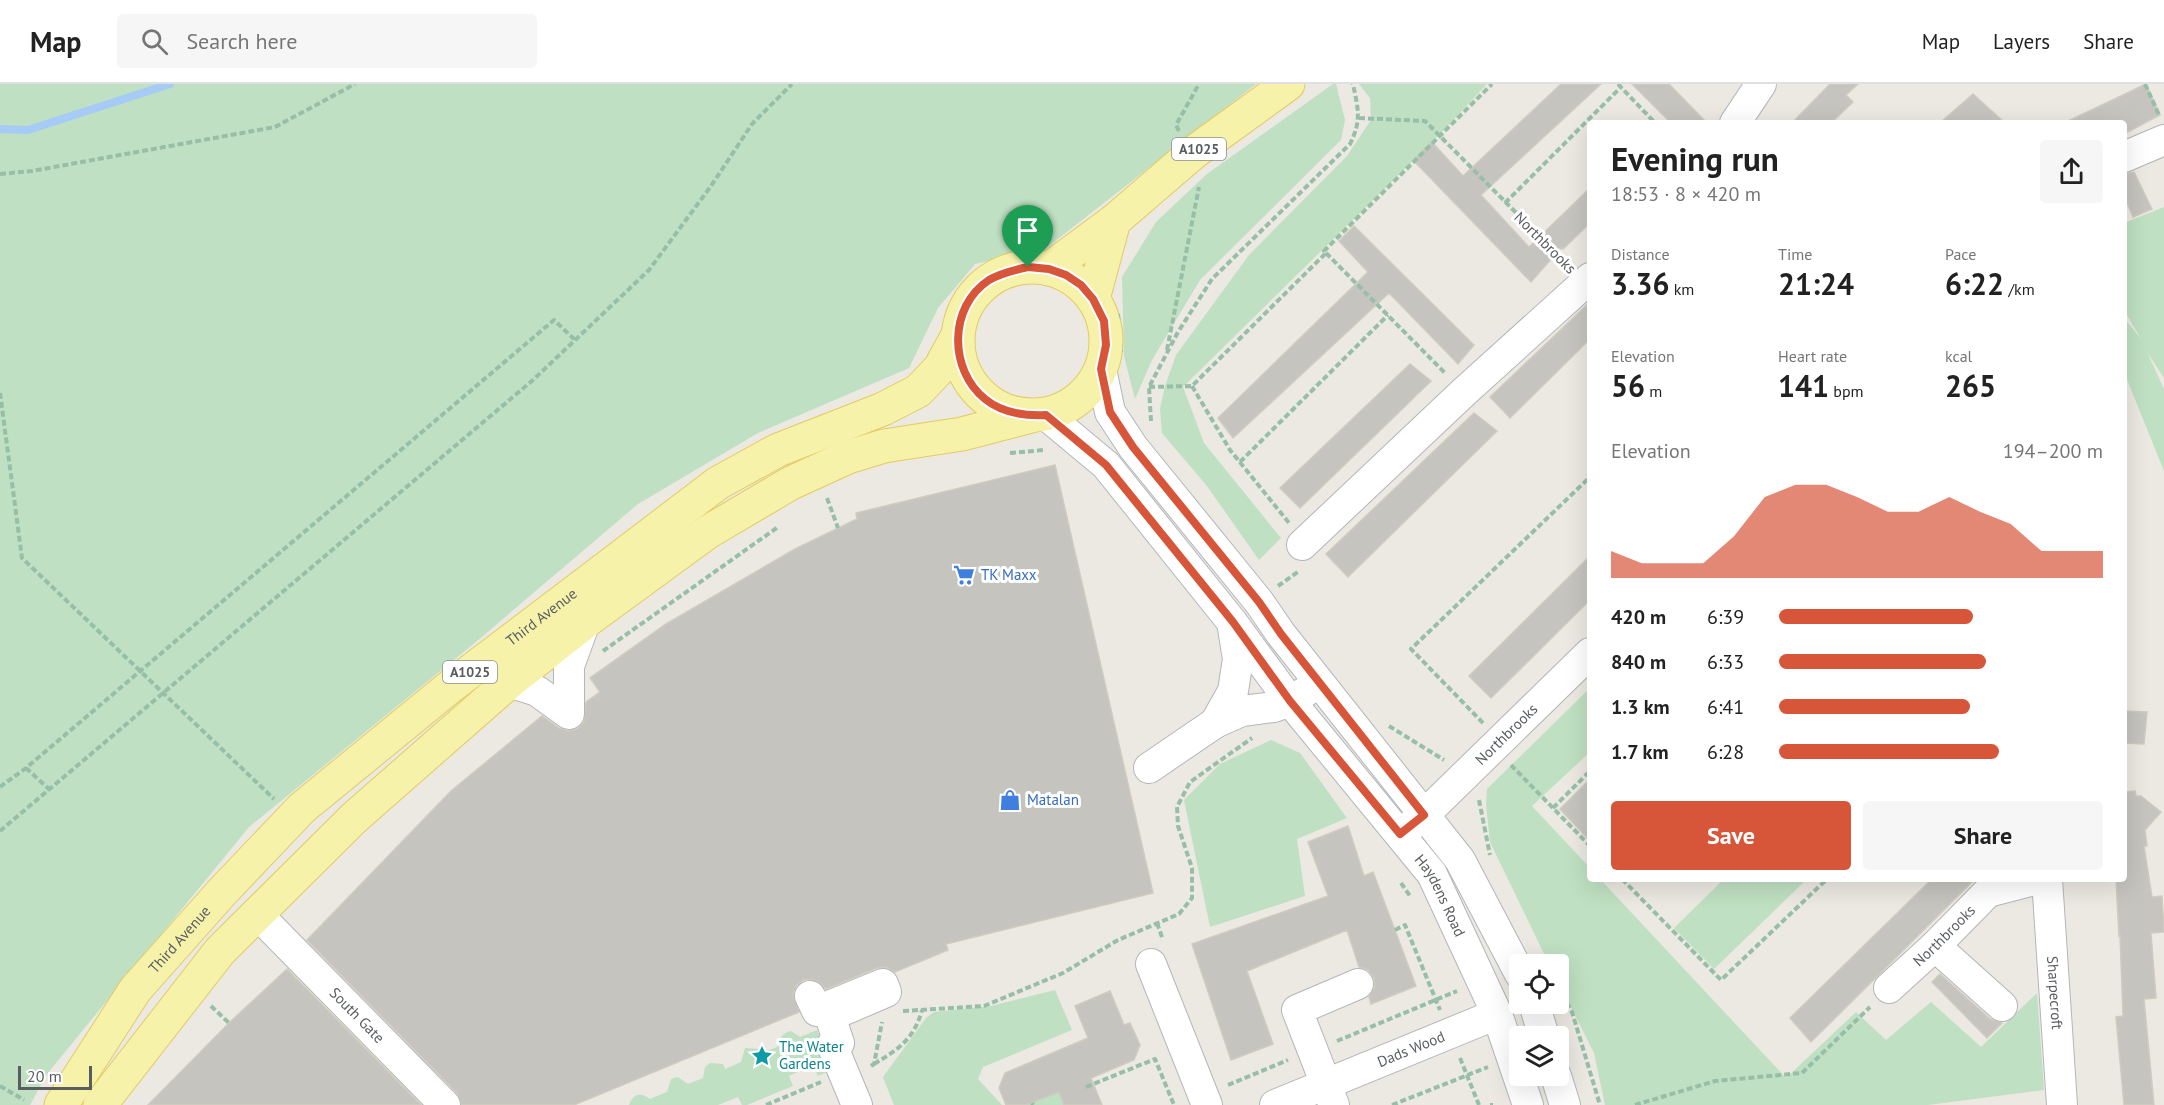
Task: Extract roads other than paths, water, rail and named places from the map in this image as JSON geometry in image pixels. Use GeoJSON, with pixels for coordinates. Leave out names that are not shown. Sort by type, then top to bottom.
{"type":"FeatureCollection","features":[{"type":"Feature","properties":{"kind":"main road","name":"A1025"},"geometry":{"type":"LineString","coordinates":[[1049,269],[1114,221],[1193,153],[1288,84]]}},
{"type":"Feature","properties":{"kind":"main road"},"geometry":{"type":"LineString","coordinates":[[1105,302],[1114,221]]}},
{"type":"Feature","properties":{"kind":"main road","name":"A1025"},"geometry":{"type":"LineString","coordinates":[[1028,267],[1049,269],[1066,275],[1105,302],[1106,345],[1112,365],[1075,402],[1039,415],[1008,412],[986,400],[969,383],[960,361],[957,337],[962,315],[972,296],[987,281],[1006,271],[1028,267]]}},
{"type":"Feature","properties":{"kind":"main road","name":"Third Avenue"},"geometry":{"type":"LineString","coordinates":[[61,1105],[135,990],[222,892],[312,800],[450,686],[718,483],[778,450],[883,409],[918,391],[940,368],[957,337]]}},
{"type":"Feature","properties":{"kind":"main road","name":"Third Avenue"},"geometry":{"type":"LineString","coordinates":[[100,1105],[220,951],[355,817],[509,682],[585,622],[708,532],[791,483],[848,456],[885,446],[962,434],[1039,415]]}},
{"type":"Feature","properties":{"kind":"street"},"geometry":{"type":"LineString","coordinates":[[1738,120],[1761,84]]}},
{"type":"Feature","properties":{"kind":"street"},"geometry":{"type":"LineString","coordinates":[[2127,155],[2162,128]]}},
{"type":"Feature","properties":{"kind":"street","name":"Northbrooks"},"geometry":{"type":"LineString","coordinates":[[1302,545],[1464,392],[1587,284]]}},
{"type":"Feature","properties":{"kind":"street"},"geometry":{"type":"LineString","coordinates":[[1112,365],[1110,412],[1133,447],[1259,602],[1460,860],[1509,954]]}},
{"type":"Feature","properties":{"kind":"street","name":"Haydens Road"},"geometry":{"type":"LineString","coordinates":[[1039,415],[1106,465],[1233,622],[1290,701],[1432,874],[1497,1014],[1528,1105]]}},
{"type":"Feature","properties":{"kind":"street"},"geometry":{"type":"LineString","coordinates":[[509,682],[537,691],[569,714],[569,666],[585,622]]}},
{"type":"Feature","properties":{"kind":"street"},"geometry":{"type":"LineString","coordinates":[[1215,723],[1233,691],[1238,659],[1233,622]]}},
{"type":"Feature","properties":{"kind":"street","name":"Northbrooks"},"geometry":{"type":"LineString","coordinates":[[1400,834],[1424,815],[1492,739],[1587,656]]}},
{"type":"Feature","properties":{"kind":"street"},"geometry":{"type":"LineString","coordinates":[[1149,768],[1215,723],[1242,711],[1274,707],[1290,701],[1320,683]]}},
{"type":"Feature","properties":{"kind":"street","name":"Northbrooks"},"geometry":{"type":"LineString","coordinates":[[1889,988],[1935,946],[1988,892],[2026,882]]}},
{"type":"Feature","properties":{"kind":"street","name":"Sharpecroft"},"geometry":{"type":"LineString","coordinates":[[2047,882],[2062,1105]]}},
{"type":"Feature","properties":{"kind":"street","name":"South Gate"},"geometry":{"type":"LineString","coordinates":[[270,927],[445,1105]]}},
{"type":"Feature","properties":{"kind":"street"},"geometry":{"type":"LineString","coordinates":[[1935,946],[2002,1006]]}},
{"type":"Feature","properties":{"kind":"street"},"geometry":{"type":"LineString","coordinates":[[1151,964],[1207,1105]]}},
{"type":"Feature","properties":{"kind":"street"},"geometry":{"type":"LineString","coordinates":[[810,996],[817,1011],[883,984],[886,992],[830,1016],[839,1043],[832,1045],[850,1087]]}},
{"type":"Feature","properties":{"kind":"street"},"geometry":{"type":"LineString","coordinates":[[1330,1095],[1297,1010],[1358,984]]}},
{"type":"Feature","properties":{"kind":"street","name":"Dads Wood"},"geometry":{"type":"LineString","coordinates":[[1275,1105],[1330,1095],[1497,1014]]}},
{"type":"Feature","properties":{"kind":"street"},"geometry":{"type":"LineString","coordinates":[[1559,1086],[1565,1105]]}},
{"type":"Feature","properties":{"kind":"waterway"},"geometry":{"type":"LineString","coordinates":[[0,129],[28,130],[170,84]]}},
{"type":"Feature","properties":{"kind":"place","name":"TK Maxx"},"geometry":{"type":"Point","coordinates":[964,575]}},
{"type":"Feature","properties":{"kind":"place","name":"Matalan"},"geometry":{"type":"Point","coordinates":[1010,800]}},
{"type":"Feature","properties":{"kind":"place","name":"The Water Gardens"},"geometry":{"type":"Point","coordinates":[762,1056]}}]}
